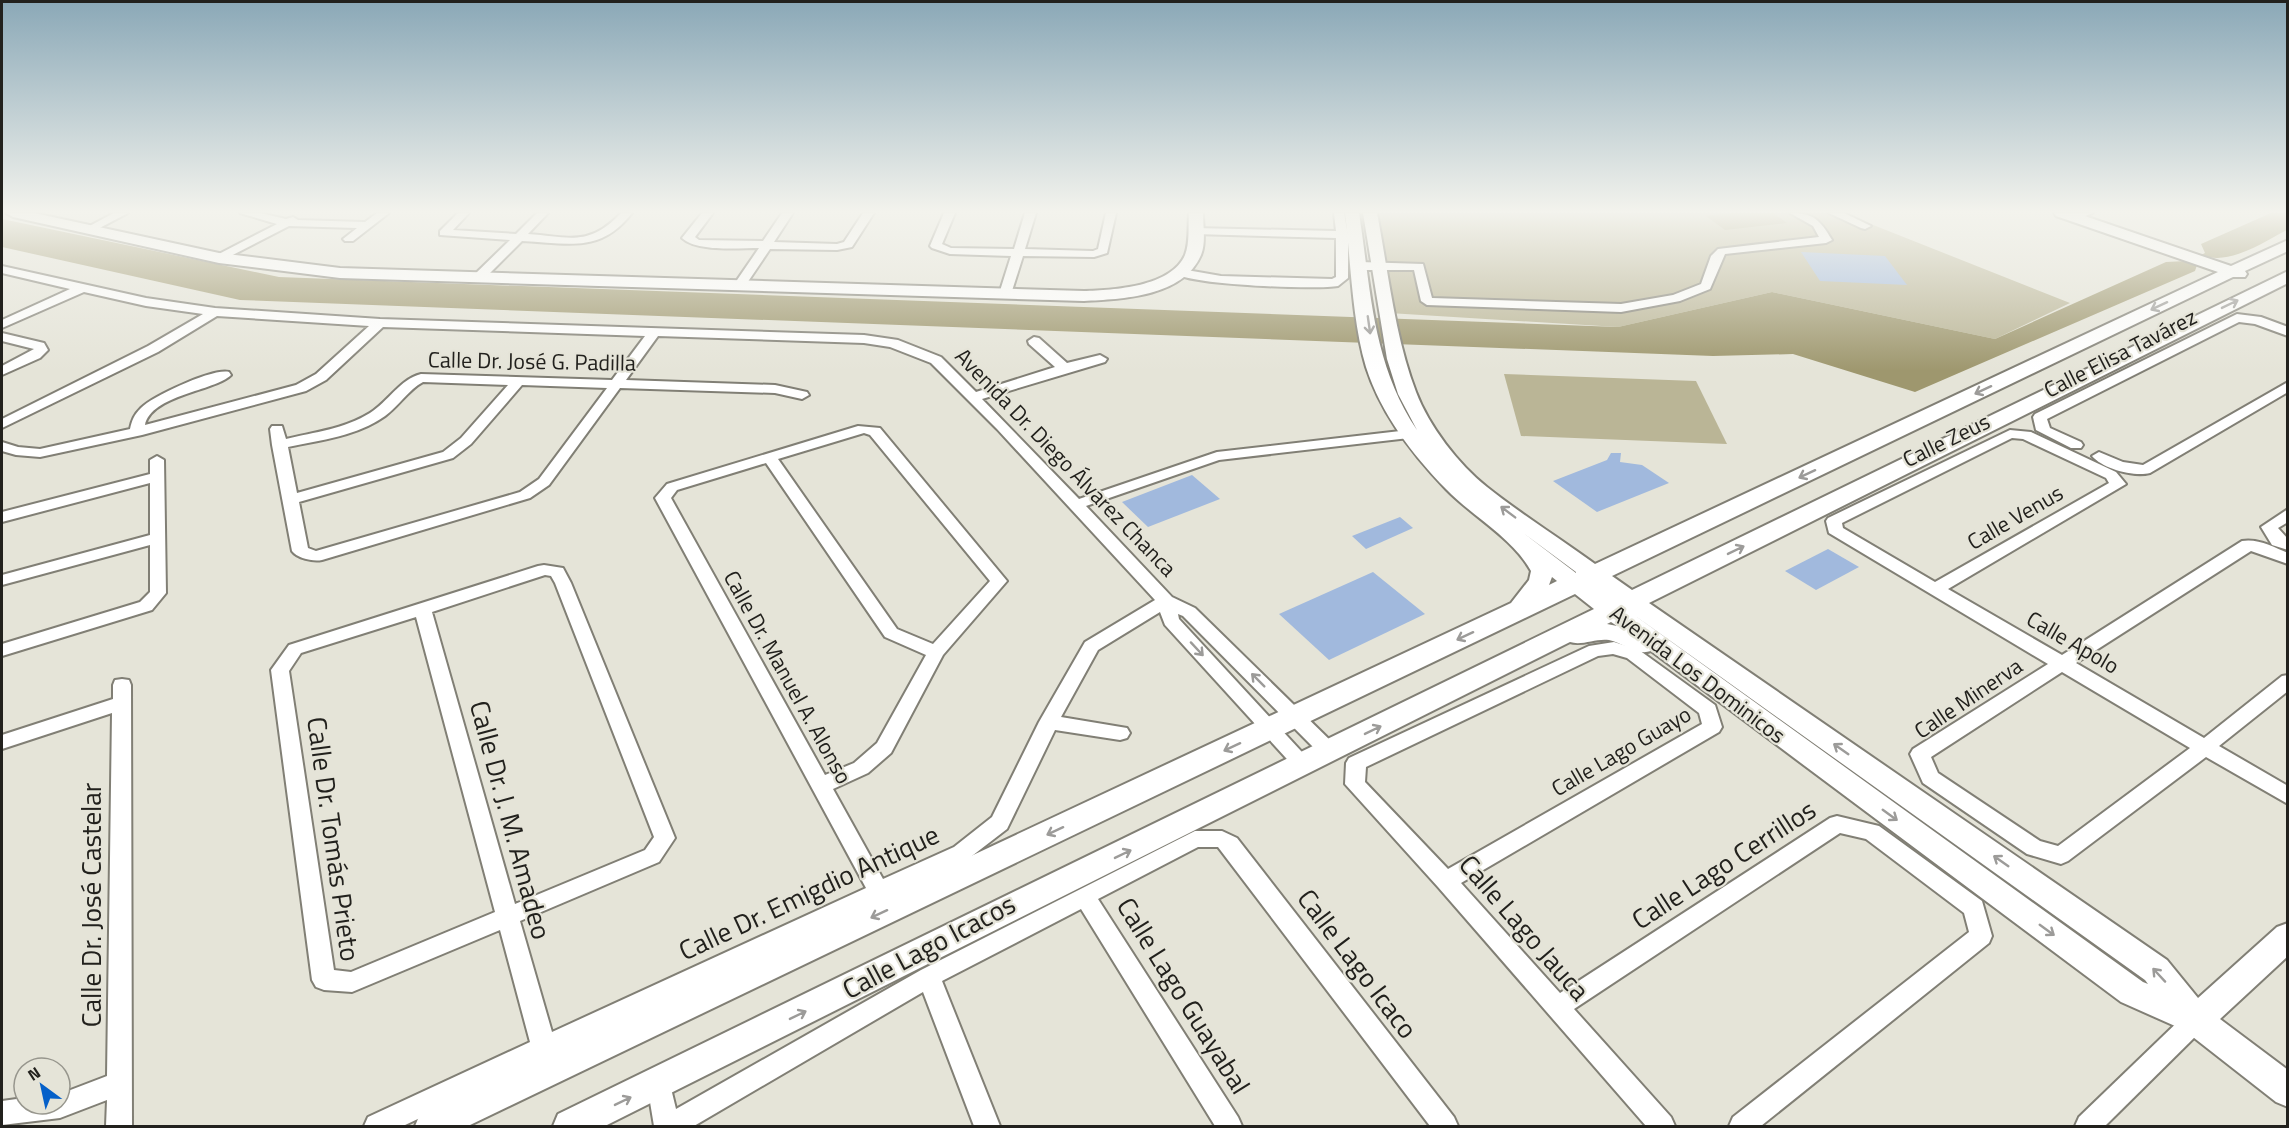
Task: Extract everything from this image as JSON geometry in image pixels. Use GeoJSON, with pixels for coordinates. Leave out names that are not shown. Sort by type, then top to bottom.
{"type":"FeatureCollection","features":[{"type":"Feature","properties":{"kind":"street"},"geometry":{"type":"LineString","coordinates":[[281,266],[340,273],[1084,296],[1116,295],[1155,285],[1181,273],[1186,266]]}},
{"type":"Feature","properties":{"kind":"street"},"geometry":{"type":"LineString","coordinates":[[478,278],[490,266]]}},
{"type":"Feature","properties":{"kind":"street"},"geometry":{"type":"LineString","coordinates":[[738,286],[752,266]]}},
{"type":"Feature","properties":{"kind":"street"},"geometry":{"type":"LineString","coordinates":[[1005,294],[1014,266]]}},
{"type":"Feature","properties":{"kind":"street"},"geometry":{"type":"LineString","coordinates":[[1181,273],[1221,280],[1334,283],[1342,278],[1342,266]]}},
{"type":"Feature","properties":{"kind":"street"},"geometry":{"type":"LineString","coordinates":[[1360,266],[1419,266],[1427,301],[1636,307],[1676,298],[1706,285],[1713,266]]}},
{"type":"Feature","properties":{"kind":"street","name":"Avenida Los Dominicos"},"geometry":{"type":"LineString","coordinates":[[1360,266],[1374,363],[1386,395],[1409,434],[1449,484],[1530,549],[1585,579],[1695,659],[2132,992],[2196,1020],[2288,1091]]}},
{"type":"Feature","properties":{"kind":"street","name":"Avenida Los Dominicos"},"geometry":{"type":"LineString","coordinates":[[1379,266],[1396,359],[1407,394],[1428,432],[1453,464],[1478,490],[1555,547],[1585,579]]}},
{"type":"Feature","properties":{"kind":"street"},"geometry":{"type":"LineString","coordinates":[[2217,266],[2278,288]]}},
{"type":"Feature","properties":{"kind":"street"},"geometry":{"type":"LineString","coordinates":[[432,1126],[2244,266]]}},
{"type":"Feature","properties":{"kind":"street","name":"Avenida Dr. Diego Álvarez Chanca"},"geometry":{"type":"LineString","coordinates":[[2,270],[80,289],[215,312],[380,323],[864,339],[893,343],[936,360],[1166,601],[1189,612],[1282,723],[1303,764]]}},
{"type":"Feature","properties":{"kind":"street"},"geometry":{"type":"LineString","coordinates":[[570,1126],[1683,576],[2278,288],[2288,276]]}},
{"type":"Feature","properties":{"kind":"street"},"geometry":{"type":"LineString","coordinates":[[2,324],[80,289]]}},
{"type":"Feature","properties":{"kind":"street"},"geometry":{"type":"LineString","coordinates":[[2,424],[153,350],[215,312]]}},
{"type":"Feature","properties":{"kind":"street","name":"Calle Elisa Tavárez"},"geometry":{"type":"LineString","coordinates":[[2288,332],[2257,320],[2237,318],[2040,417],[2043,430],[2119,466],[2145,470],[2288,386]]}},
{"type":"Feature","properties":{"kind":"street"},"geometry":{"type":"LineString","coordinates":[[2,446],[16,451],[40,453],[137,432],[301,388],[321,377],[380,323]]}},
{"type":"Feature","properties":{"kind":"street"},"geometry":{"type":"LineString","coordinates":[[519,380],[466,441],[448,455],[292,499],[300,551],[316,556],[525,495],[544,482],[654,333]]}},
{"type":"Feature","properties":{"kind":"street"},"geometry":{"type":"LineString","coordinates":[[2,336],[39,346],[41,350],[2,371]]}},
{"type":"Feature","properties":{"kind":"street"},"geometry":{"type":"LineString","coordinates":[[1034,341],[1064,368]]}},
{"type":"Feature","properties":{"kind":"street"},"geometry":{"type":"LineString","coordinates":[[973,397],[1064,368],[1101,359]]}},
{"type":"Feature","properties":{"kind":"street"},"geometry":{"type":"LineString","coordinates":[[137,432],[140,419],[152,406],[200,382],[224,375]]}},
{"type":"Feature","properties":{"kind":"street","name":"Calle Dr. José G. Padilla"},"geometry":{"type":"LineString","coordinates":[[292,499],[278,437],[362,422],[378,414],[412,382],[421,378],[775,389],[802,395]]}},
{"type":"Feature","properties":{"kind":"street"},"geometry":{"type":"LineString","coordinates":[[821,786],[861,768],[884,747],[936,652],[999,581],[875,431],[863,429],[769,457],[891,633],[936,652]]}},
{"type":"Feature","properties":{"kind":"street"},"geometry":{"type":"LineString","coordinates":[[1075,505],[1217,456],[1409,434]]}},
{"type":"Feature","properties":{"kind":"street","name":"Calle Zeus"},"geometry":{"type":"LineString","coordinates":[[1834,530],[1834,521],[2010,434],[2025,435],[2063,452],[2111,475],[2118,484]]}},
{"type":"Feature","properties":{"kind":"street","name":"Calle Dr. Manuel A. Alonso"},"geometry":{"type":"LineString","coordinates":[[769,457],[672,487],[663,498],[879,892]]}},
{"type":"Feature","properties":{"kind":"street"},"geometry":{"type":"LineString","coordinates":[[2,650],[147,606],[158,593],[157,460]]}},
{"type":"Feature","properties":{"kind":"street"},"geometry":{"type":"LineString","coordinates":[[2,517],[156,477]]}},
{"type":"Feature","properties":{"kind":"street","name":"Calle Venus"},"geometry":{"type":"LineString","coordinates":[[1935,589],[2118,484]]}},
{"type":"Feature","properties":{"kind":"street"},"geometry":{"type":"LineString","coordinates":[[2288,514],[2269,527],[2278,541],[2288,545]]}},
{"type":"Feature","properties":{"kind":"street","name":"Calle Apolo"},"geometry":{"type":"LineString","coordinates":[[1834,530],[2288,796]]}},
{"type":"Feature","properties":{"kind":"street"},"geometry":{"type":"LineString","coordinates":[[2,580],[157,538]]}},
{"type":"Feature","properties":{"kind":"street","name":"Calle Minerva"},"geometry":{"type":"LineString","coordinates":[[2205,748],[2061,855],[2034,848],[1930,778],[1920,754],[2248,545],[2288,559]]}},
{"type":"Feature","properties":{"kind":"street"},"geometry":{"type":"LineString","coordinates":[[1555,547],[1582,557],[1607,556],[1654,546]]}},
{"type":"Feature","properties":{"kind":"street"},"geometry":{"type":"LineString","coordinates":[[1517,611],[1540,581],[1542,572],[1530,549]]}},
{"type":"Feature","properties":{"kind":"street"},"geometry":{"type":"LineString","coordinates":[[422,608],[544,570],[557,572],[665,838],[652,856],[507,918]]}},
{"type":"Feature","properties":{"kind":"street"},"geometry":{"type":"LineString","coordinates":[[1683,576],[1663,601],[1695,659]]}},
{"type":"Feature","properties":{"kind":"street","name":"Avenida Dr. Diego Álvarez Chanca"},"geometry":{"type":"LineString","coordinates":[[1166,601],[1172,621],[1282,723],[1329,751]]}},
{"type":"Feature","properties":{"kind":"street","name":"Calle Dr. Emigdio Antique"},"geometry":{"type":"LineString","coordinates":[[377,1126],[961,853],[1000,823],[1049,722],[1091,646],[1166,601]]}},
{"type":"Feature","properties":{"kind":"street","name":"Calle Dr. J. M. Amadeo"},"geometry":{"type":"LineString","coordinates":[[422,608],[544,1048]]}},
{"type":"Feature","properties":{"kind":"street","name":"Calle Dr. Tomás Prieto"},"geometry":{"type":"LineString","coordinates":[[422,608],[295,649],[280,670],[324,980],[352,982],[507,918]]}},
{"type":"Feature","properties":{"kind":"street"},"geometry":{"type":"LineString","coordinates":[[1543,646],[1591,631],[1621,633],[1695,659]]}},
{"type":"Feature","properties":{"kind":"street","name":"Calle Lago Guayo"},"geometry":{"type":"LineString","coordinates":[[1356,763],[1595,650],[1614,648],[1633,654],[1708,710],[1712,727],[1446,881]]}},
{"type":"Feature","properties":{"kind":"street"},"geometry":{"type":"LineString","coordinates":[[2205,748],[2288,681]]}},
{"type":"Feature","properties":{"kind":"street","name":"Calle Dr. José Castelar"},"geometry":{"type":"LineString","coordinates":[[2,741],[122,694],[119,1126]]}},
{"type":"Feature","properties":{"kind":"street"},"geometry":{"type":"LineString","coordinates":[[1049,722],[1120,733]]}},
{"type":"Feature","properties":{"kind":"street","name":"Calle Lago Jauca"},"geometry":{"type":"LineString","coordinates":[[1356,763],[1355,784],[1446,881],[1662,1126]]}},
{"type":"Feature","properties":{"kind":"street","name":"Calle Lago Cerrillos"},"geometry":{"type":"LineString","coordinates":[[1557,1008],[1837,824],[1872,832],[1974,908],[1981,936],[1742,1126]]}},
{"type":"Feature","properties":{"kind":"street","name":"Calle Lago Icacos"},"geometry":{"type":"LineString","coordinates":[[669,1126],[929,977],[1195,839],[1222,839]]}},
{"type":"Feature","properties":{"kind":"street","name":"Calle Lago Icaco"},"geometry":{"type":"LineString","coordinates":[[1222,839],[1230,844],[1445,1126]]}},
{"type":"Feature","properties":{"kind":"street","name":"Calle Lago Guayabal"},"geometry":{"type":"LineString","coordinates":[[1085,897],[1229,1126]]}},
{"type":"Feature","properties":{"kind":"street"},"geometry":{"type":"LineString","coordinates":[[2088,1126],[2196,1020],[2288,936]]}},
{"type":"Feature","properties":{"kind":"street"},"geometry":{"type":"LineString","coordinates":[[929,977],[987,1126]]}},
{"type":"Feature","properties":{"kind":"street"},"geometry":{"type":"LineString","coordinates":[[2,1113],[60,1107],[119,1083]]}},
{"type":"Feature","properties":{"kind":"street"},"geometry":{"type":"LineString","coordinates":[[659,1084],[669,1126]]}},
{"type":"Feature","properties":{"kind":"shaded area"},"geometry":{"type":"Polygon","coordinates":[[[86,266],[225,266],[279,277],[1618,327],[1772,292],[1995,339],[2158,266],[2197,266],[2195,271],[1915,392],[1793,354],[1713,356],[240,300],[86,266]]]}},
{"type":"Feature","properties":{"kind":"shaded area"},"geometry":{"type":"Polygon","coordinates":[[[1381,266],[1976,266],[2070,303],[1995,339],[1772,292],[1618,327],[1389,313],[1381,266]]]}},
{"type":"Feature","properties":{"kind":"shaded area"},"geometry":{"type":"Polygon","coordinates":[[[1504,374],[1696,381],[1727,444],[1521,436],[1504,374]]]}},
{"type":"Feature","properties":{"kind":"building"},"geometry":{"type":"Polygon","coordinates":[[[1810,266],[1892,266],[1907,285],[1820,281],[1810,266]]]}},
{"type":"Feature","properties":{"kind":"building"},"geometry":{"type":"Polygon","coordinates":[[[1611,453],[1621,453],[1620,462],[1642,465],[1669,483],[1597,512],[1553,481],[1607,460],[1611,453]]]}},
{"type":"Feature","properties":{"kind":"building"},"geometry":{"type":"Polygon","coordinates":[[[1192,475],[1220,499],[1148,527],[1122,502],[1192,475]]]}},
{"type":"Feature","properties":{"kind":"building"},"geometry":{"type":"Polygon","coordinates":[[[1400,517],[1413,528],[1366,549],[1352,536],[1400,517]]]}},
{"type":"Feature","properties":{"kind":"building"},"geometry":{"type":"Polygon","coordinates":[[[1828,549],[1859,567],[1816,590],[1785,571],[1828,549]]]}},
{"type":"Feature","properties":{"kind":"building"},"geometry":{"type":"Polygon","coordinates":[[[1373,572],[1425,614],[1329,660],[1279,614],[1373,572]]]}}]}
